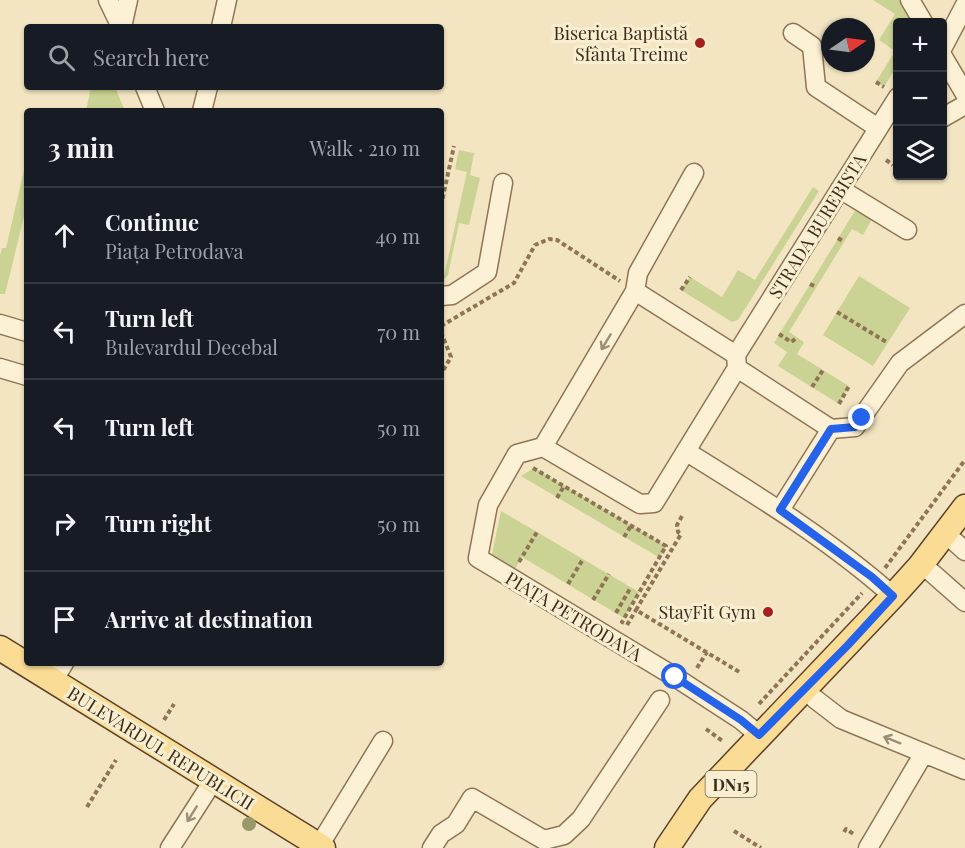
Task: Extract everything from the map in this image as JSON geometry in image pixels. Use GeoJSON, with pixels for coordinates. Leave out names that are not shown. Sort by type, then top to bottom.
{"type":"FeatureCollection","features":[{"type":"Feature","properties":{"kind":"main road","name":"DN15"},"geometry":{"type":"LineString","coordinates":[[667,848],[700,799],[893,596],[920,566],[965,507]]}},
{"type":"Feature","properties":{"kind":"main road","name":"DN15"},"geometry":{"type":"LineString","coordinates":[[678,848],[712,803],[863,650],[931,572],[962,541]]}},
{"type":"Feature","properties":{"kind":"main road","name":"BULEVARDUL REPUBLICII"},"geometry":{"type":"LineString","coordinates":[[0,648],[24,658]]}},
{"type":"Feature","properties":{"kind":"main road","name":"BULEVARDUL REPUBLICII"},"geometry":{"type":"LineString","coordinates":[[44,666],[59,672],[213,781],[321,847]]}},
{"type":"Feature","properties":{"kind":"street"},"geometry":{"type":"LineString","coordinates":[[108,0],[120,24]]}},
{"type":"Feature","properties":{"kind":"street"},"geometry":{"type":"LineString","coordinates":[[122,24],[128,0]]}},
{"type":"Feature","properties":{"kind":"street"},"geometry":{"type":"LineString","coordinates":[[222,24],[227,0]]}},
{"type":"Feature","properties":{"kind":"street"},"geometry":{"type":"LineString","coordinates":[[910,0],[921,18]]}},
{"type":"Feature","properties":{"kind":"street"},"geometry":{"type":"LineString","coordinates":[[947,39],[965,5]]}},
{"type":"Feature","properties":{"kind":"street"},"geometry":{"type":"LineString","coordinates":[[794,33],[812,46],[816,87],[878,128]]}},
{"type":"Feature","properties":{"kind":"street"},"geometry":{"type":"LineString","coordinates":[[947,63],[965,94]]}},
{"type":"Feature","properties":{"kind":"street"},"geometry":{"type":"LineString","coordinates":[[146,90],[154,108]]}},
{"type":"Feature","properties":{"kind":"street"},"geometry":{"type":"LineString","coordinates":[[203,108],[207,90]]}},
{"type":"Feature","properties":{"kind":"street","name":"STRADA BUREBISTA"},"geometry":{"type":"LineString","coordinates":[[543,447],[640,504],[654,503],[687,452],[737,362],[878,128],[891,92]]}},
{"type":"Feature","properties":{"kind":"street"},"geometry":{"type":"LineString","coordinates":[[947,115],[965,105]]}},
{"type":"Feature","properties":{"kind":"street"},"geometry":{"type":"LineString","coordinates":[[543,447],[635,291],[638,273],[694,173]]}},
{"type":"Feature","properties":{"kind":"street"},"geometry":{"type":"LineString","coordinates":[[444,296],[452,295],[487,272],[503,183]]}},
{"type":"Feature","properties":{"kind":"street"},"geometry":{"type":"LineString","coordinates":[[840,189],[907,230]]}},
{"type":"Feature","properties":{"kind":"street"},"geometry":{"type":"LineString","coordinates":[[635,291],[831,429],[855,427],[900,363],[965,314]]}},
{"type":"Feature","properties":{"kind":"street"},"geometry":{"type":"LineString","coordinates":[[0,324],[24,331]]}},
{"type":"Feature","properties":{"kind":"street"},"geometry":{"type":"LineString","coordinates":[[0,368],[24,375]]}},
{"type":"Feature","properties":{"kind":"street"},"geometry":{"type":"LineString","coordinates":[[780,510],[831,429]]}},
{"type":"Feature","properties":{"kind":"street","name":"PIAȚA PETRODAVA"},"geometry":{"type":"LineString","coordinates":[[543,447],[517,454],[488,505],[478,558],[675,677],[741,720],[759,735]]}},
{"type":"Feature","properties":{"kind":"street"},"geometry":{"type":"LineString","coordinates":[[687,452],[780,510],[872,577],[893,596]]}},
{"type":"Feature","properties":{"kind":"street"},"geometry":{"type":"LineString","coordinates":[[931,572],[961,591]]}},
{"type":"Feature","properties":{"kind":"street"},"geometry":{"type":"LineString","coordinates":[[815,699],[841,719],[965,770]]}},
{"type":"Feature","properties":{"kind":"street"},"geometry":{"type":"LineString","coordinates":[[432,848],[441,834],[456,824],[472,798],[544,840],[564,836],[581,819],[660,700]]}},
{"type":"Feature","properties":{"kind":"street"},"geometry":{"type":"LineString","coordinates":[[321,847],[383,741]]}},
{"type":"Feature","properties":{"kind":"street"},"geometry":{"type":"LineString","coordinates":[[868,848],[924,753]]}},
{"type":"Feature","properties":{"kind":"street"},"geometry":{"type":"LineString","coordinates":[[170,848],[213,781]]}},
{"type":"Feature","properties":{"kind":"path"},"geometry":{"type":"LineString","coordinates":[[876,82],[891,92]]}},
{"type":"Feature","properties":{"kind":"path"},"geometry":{"type":"LineString","coordinates":[[444,192],[454,146]]}},
{"type":"Feature","properties":{"kind":"path"},"geometry":{"type":"LineString","coordinates":[[886,160],[893,165]]}},
{"type":"Feature","properties":{"kind":"path"},"geometry":{"type":"LineString","coordinates":[[838,238],[844,242]]}},
{"type":"Feature","properties":{"kind":"path"},"geometry":{"type":"LineString","coordinates":[[444,324],[514,283],[535,245],[549,239],[557,240],[635,291]]}},
{"type":"Feature","properties":{"kind":"path"},"geometry":{"type":"LineString","coordinates":[[681,290],[690,277]]}},
{"type":"Feature","properties":{"kind":"path"},"geometry":{"type":"LineString","coordinates":[[810,284],[816,287]]}},
{"type":"Feature","properties":{"kind":"path"},"geometry":{"type":"LineString","coordinates":[[837,312],[888,343]]}},
{"type":"Feature","properties":{"kind":"path"},"geometry":{"type":"LineString","coordinates":[[779,334],[791,342],[797,338]]}},
{"type":"Feature","properties":{"kind":"path"},"geometry":{"type":"LineString","coordinates":[[444,340],[451,357],[444,369]]}},
{"type":"Feature","properties":{"kind":"path"},"geometry":{"type":"LineString","coordinates":[[812,387],[823,370]]}},
{"type":"Feature","properties":{"kind":"path"},"geometry":{"type":"LineString","coordinates":[[838,404],[849,386]]}},
{"type":"Feature","properties":{"kind":"path"},"geometry":{"type":"LineString","coordinates":[[534,468],[666,546],[622,622]]}},
{"type":"Feature","properties":{"kind":"path"},"geometry":{"type":"LineString","coordinates":[[557,498],[564,486]]}},
{"type":"Feature","properties":{"kind":"path"},"geometry":{"type":"LineString","coordinates":[[627,625],[681,534],[678,532],[677,525],[682,516]]}},
{"type":"Feature","properties":{"kind":"path"},"geometry":{"type":"LineString","coordinates":[[624,537],[632,526]]}},
{"type":"Feature","properties":{"kind":"path"},"geometry":{"type":"LineString","coordinates":[[522,557],[537,532]]}},
{"type":"Feature","properties":{"kind":"path"},"geometry":{"type":"LineString","coordinates":[[568,584],[583,559]]}},
{"type":"Feature","properties":{"kind":"path"},"geometry":{"type":"LineString","coordinates":[[594,600],[609,574]]}},
{"type":"Feature","properties":{"kind":"path"},"geometry":{"type":"LineString","coordinates":[[616,613],[631,587]]}},
{"type":"Feature","properties":{"kind":"path"},"geometry":{"type":"LineString","coordinates":[[636,610],[741,673]]}},
{"type":"Feature","properties":{"kind":"path"},"geometry":{"type":"LineString","coordinates":[[697,668],[707,652]]}},
{"type":"Feature","properties":{"kind":"path"},"geometry":{"type":"LineString","coordinates":[[164,720],[174,704]]}},
{"type":"Feature","properties":{"kind":"path"},"geometry":{"type":"LineString","coordinates":[[706,729],[724,742]]}},
{"type":"Feature","properties":{"kind":"path"},"geometry":{"type":"LineString","coordinates":[[87,807],[116,760]]}},
{"type":"Feature","properties":{"kind":"path"},"geometry":{"type":"LineString","coordinates":[[734,831],[761,848]]}},
{"type":"Feature","properties":{"kind":"green space"},"geometry":{"type":"Polygon","coordinates":[[[873,0],[899,0],[910,18],[893,18],[893,50],[879,40],[895,14],[873,0]]]}},
{"type":"Feature","properties":{"kind":"green space"},"geometry":{"type":"Polygon","coordinates":[[[893,54],[893,72],[884,87],[876,82],[893,54]]]}},
{"type":"Feature","properties":{"kind":"green space"},"geometry":{"type":"Polygon","coordinates":[[[90,90],[116,90],[124,108],[87,108],[90,90]]]}},
{"type":"Feature","properties":{"kind":"green space"},"geometry":{"type":"Polygon","coordinates":[[[459,150],[474,153],[470,175],[480,178],[469,225],[459,223],[448,275],[444,279],[467,172],[455,169],[459,150]]]}},
{"type":"Feature","properties":{"kind":"green space"},"geometry":{"type":"Polygon","coordinates":[[[24,170],[24,216],[5,294],[0,294],[0,256],[2,248],[6,248],[24,170]]]}},
{"type":"Feature","properties":{"kind":"green space"},"geometry":{"type":"Polygon","coordinates":[[[813,187],[819,191],[738,320],[732,322],[681,290],[690,277],[722,297],[738,270],[755,280],[813,187]]]}},
{"type":"Feature","properties":{"kind":"green space"},"geometry":{"type":"Polygon","coordinates":[[[856,209],[872,219],[863,235],[852,229],[789,332],[804,342],[797,354],[849,386],[839,404],[778,366],[787,352],[774,343],[856,209]]]}},
{"type":"Feature","properties":{"kind":"green space"},"geometry":{"type":"Polygon","coordinates":[[[859,276],[910,308],[873,366],[823,335],[859,276]]]}},
{"type":"Feature","properties":{"kind":"green space"},"geometry":{"type":"Polygon","coordinates":[[[534,468],[666,546],[660,558],[521,476],[534,468]]]}},
{"type":"Feature","properties":{"kind":"green space"},"geometry":{"type":"Polygon","coordinates":[[[501,511],[639,592],[624,618],[522,557],[515,569],[492,554],[501,511]]]}},
{"type":"Feature","properties":{"kind":"place","name":"Biserica Baptistă Sfânta Treime"},"geometry":{"type":"Point","coordinates":[700,43]}},
{"type":"Feature","properties":{"kind":"place","name":"StayFit Gym"},"geometry":{"type":"Point","coordinates":[768,612]}},
{"type":"Feature","properties":{"kind":"route"},"geometry":{"type":"LineString","coordinates":[[675,677],[741,720],[759,735],[893,596],[872,577],[780,510],[831,429],[855,427],[862,418]]}}]}
